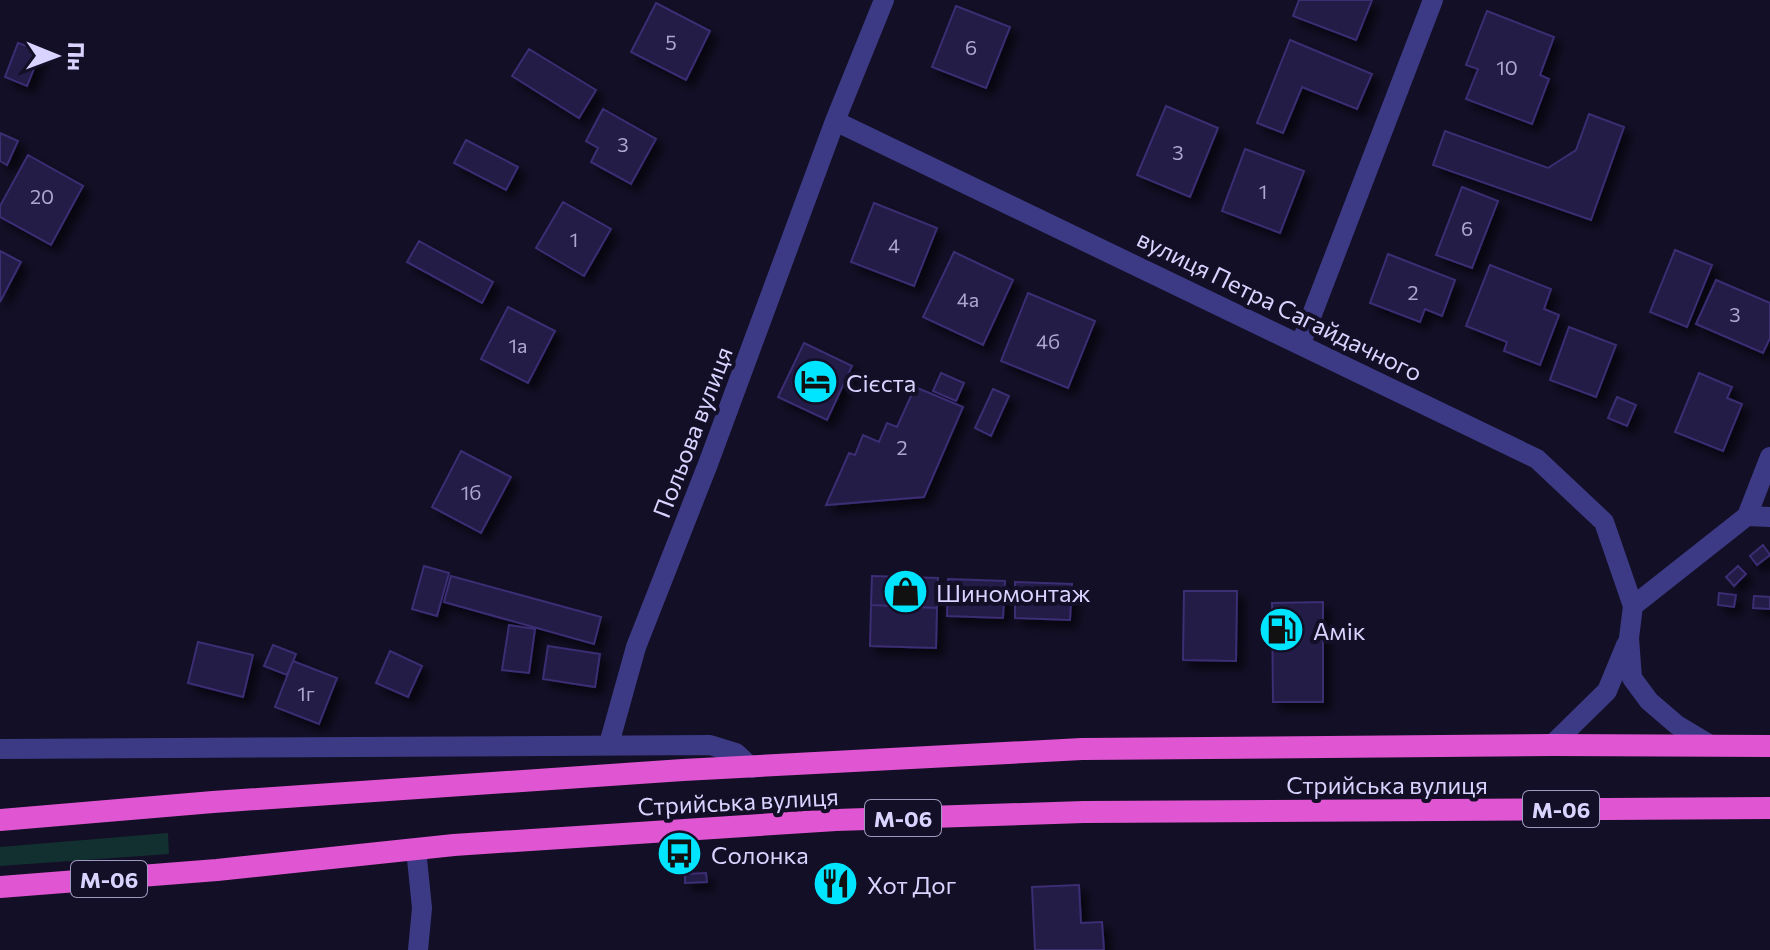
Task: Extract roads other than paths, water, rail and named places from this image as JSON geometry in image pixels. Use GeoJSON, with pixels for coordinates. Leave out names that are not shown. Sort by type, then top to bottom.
{"type":"FeatureCollection","features":[{"type":"Feature","properties":{"kind":"highway","name":"Стрийська вулиця"},"geometry":{"type":"LineString","coordinates":[[0,820],[213,802],[1082,749],[1770,746]]}},
{"type":"Feature","properties":{"kind":"highway","name":"Стрийська вулиця"},"geometry":{"type":"LineString","coordinates":[[0,887],[217,870],[416,849],[836,820],[1084,812],[1770,808]]}},
{"type":"Feature","properties":{"kind":"street","name":"Польова вулиця"},"geometry":{"type":"LineString","coordinates":[[609,744],[636,647],[708,464],[835,121],[884,0]]}},
{"type":"Feature","properties":{"kind":"street"},"geometry":{"type":"LineString","coordinates":[[1301,343],[1433,0]]}},
{"type":"Feature","properties":{"kind":"street","name":"вулиця Петра Сагайдачного"},"geometry":{"type":"LineString","coordinates":[[835,121],[1537,459],[1604,522],[1633,606],[1629,638],[1632,678],[1649,701],[1677,725],[1712,746]]}},
{"type":"Feature","properties":{"kind":"street"},"geometry":{"type":"LineString","coordinates":[[1633,606],[1747,516],[1770,457]]}},
{"type":"Feature","properties":{"kind":"street"},"geometry":{"type":"LineString","coordinates":[[1747,516],[1770,517]]}},
{"type":"Feature","properties":{"kind":"street","name":"вулиця Петра Сагайдачного"},"geometry":{"type":"LineString","coordinates":[[1552,745],[1607,691],[1629,638]]}},
{"type":"Feature","properties":{"kind":"street"},"geometry":{"type":"LineString","coordinates":[[0,749],[710,745],[736,753],[752,768]]}},
{"type":"Feature","properties":{"kind":"street"},"geometry":{"type":"LineString","coordinates":[[416,849],[422,908],[418,950]]}},
{"type":"Feature","properties":{"kind":"place","name":"Сієста"},"geometry":{"type":"Point","coordinates":[815,382]}},
{"type":"Feature","properties":{"kind":"place","name":"Шиномонтаж"},"geometry":{"type":"Point","coordinates":[905,592]}},
{"type":"Feature","properties":{"kind":"place","name":"Амік"},"geometry":{"type":"Point","coordinates":[1282,630]}},
{"type":"Feature","properties":{"kind":"place","name":"Солонка"},"geometry":{"type":"Point","coordinates":[680,854]}},
{"type":"Feature","properties":{"kind":"place","name":"Хот Дог"},"geometry":{"type":"Point","coordinates":[836,884]}}]}
